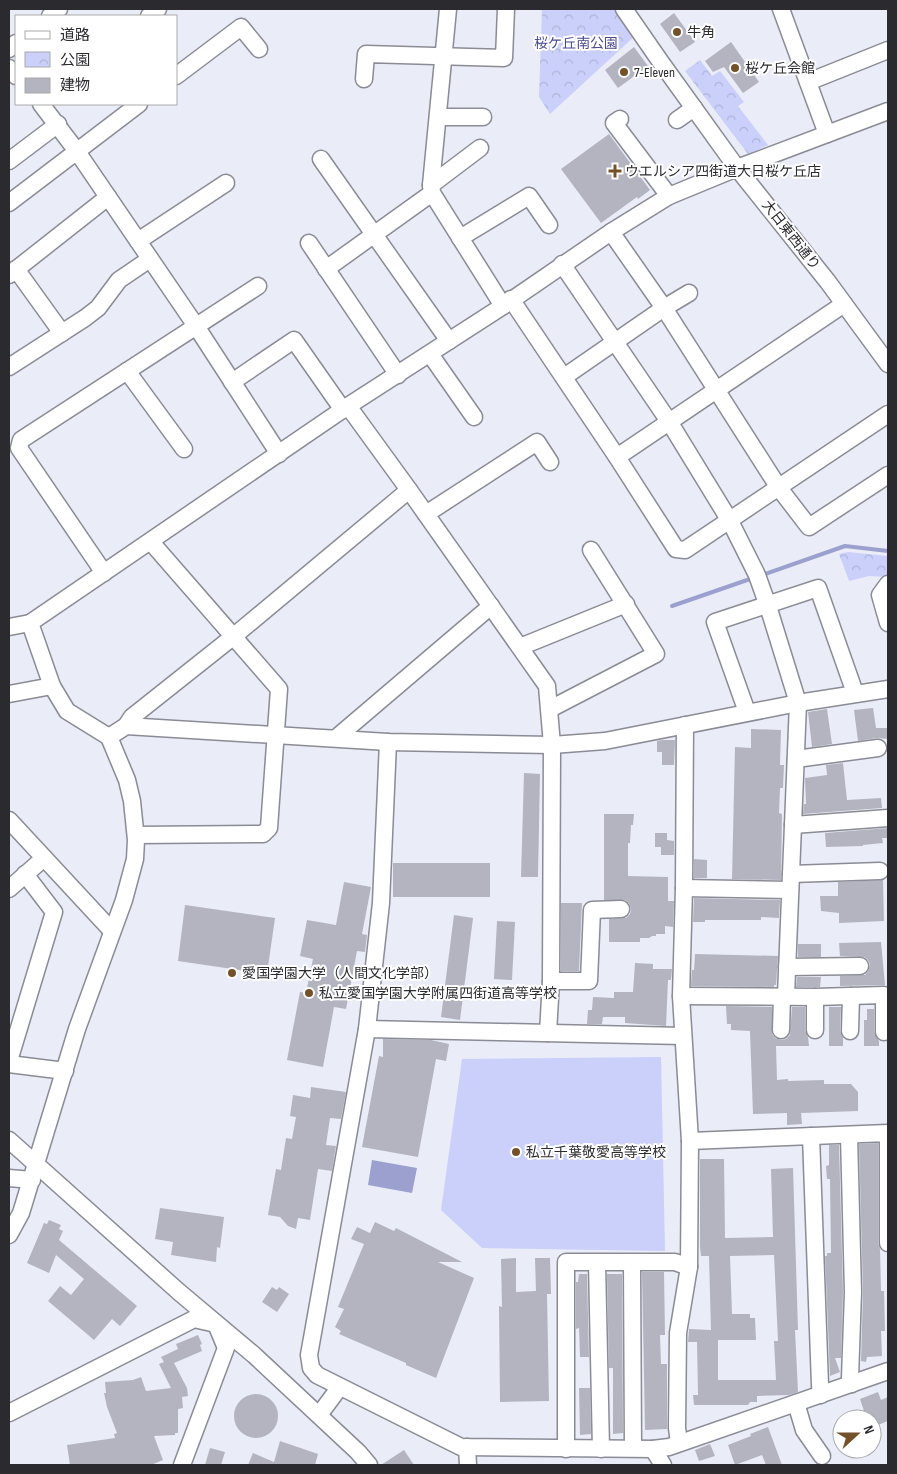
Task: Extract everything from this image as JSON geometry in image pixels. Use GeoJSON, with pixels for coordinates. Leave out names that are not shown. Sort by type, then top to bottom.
{"type":"FeatureCollection","features":[{"type":"Feature","properties":{"kind":"street"},"geometry":{"type":"LineString","coordinates":[[448,9],[431,189],[460,238],[564,377],[676,549],[685,550],[888,414]]}},
{"type":"Feature","properties":{"kind":"street"},"geometry":{"type":"LineString","coordinates":[[364,79],[366,54],[504,58],[506,9]]}},
{"type":"Feature","properties":{"kind":"street","name":"大日東西通り"},"geometry":{"type":"LineString","coordinates":[[624,9],[738,168],[844,304],[888,364]]}},
{"type":"Feature","properties":{"kind":"street"},"geometry":{"type":"LineString","coordinates":[[781,9],[827,134]]}},
{"type":"Feature","properties":{"kind":"street"},"geometry":{"type":"LineString","coordinates":[[178,74],[241,27],[259,48]]}},
{"type":"Feature","properties":{"kind":"street"},"geometry":{"type":"LineString","coordinates":[[808,82],[888,50]]}},
{"type":"Feature","properties":{"kind":"street"},"geometry":{"type":"LineString","coordinates":[[42,105],[58,124],[196,326],[278,454]]}},
{"type":"Feature","properties":{"kind":"street"},"geometry":{"type":"LineString","coordinates":[[9,203],[76,150],[138,105]]}},
{"type":"Feature","properties":{"kind":"street"},"geometry":{"type":"LineString","coordinates":[[677,120],[694,108]]}},
{"type":"Feature","properties":{"kind":"street"},"geometry":{"type":"LineString","coordinates":[[9,627],[30,623],[346,408],[430,354],[562,264],[669,196],[888,111]]}},
{"type":"Feature","properties":{"kind":"street"},"geometry":{"type":"LineString","coordinates":[[438,117],[483,117]]}},
{"type":"Feature","properties":{"kind":"street"},"geometry":{"type":"LineString","coordinates":[[620,119],[614,123],[669,196]]}},
{"type":"Feature","properties":{"kind":"street"},"geometry":{"type":"LineString","coordinates":[[9,161],[58,124]]}},
{"type":"Feature","properties":{"kind":"street"},"geometry":{"type":"LineString","coordinates":[[326,269],[373,235],[480,148]]}},
{"type":"Feature","properties":{"kind":"street"},"geometry":{"type":"LineString","coordinates":[[321,159],[449,341]]}},
{"type":"Feature","properties":{"kind":"street"},"geometry":{"type":"LineString","coordinates":[[138,241],[226,183]]}},
{"type":"Feature","properties":{"kind":"street"},"geometry":{"type":"LineString","coordinates":[[460,238],[530,196],[549,225]]}},
{"type":"Feature","properties":{"kind":"street"},"geometry":{"type":"LineString","coordinates":[[62,333],[13,272],[108,197]]}},
{"type":"Feature","properties":{"kind":"street"},"geometry":{"type":"LineString","coordinates":[[611,232],[664,308],[779,488],[809,527],[888,475]]}},
{"type":"Feature","properties":{"kind":"street"},"geometry":{"type":"LineString","coordinates":[[309,243],[398,375]]}},
{"type":"Feature","properties":{"kind":"street"},"geometry":{"type":"LineString","coordinates":[[9,367],[86,318],[98,308],[119,280],[150,259]]}},
{"type":"Feature","properties":{"kind":"street"},"geometry":{"type":"LineString","coordinates":[[562,264],[670,423],[730,521],[757,575],[798,703],[787,967],[781,1030]]}},
{"type":"Feature","properties":{"kind":"street"},"geometry":{"type":"LineString","coordinates":[[104,573],[19,448],[21,440],[258,286]]}},
{"type":"Feature","properties":{"kind":"street"},"geometry":{"type":"LineString","coordinates":[[564,377],[689,293]]}},
{"type":"Feature","properties":{"kind":"street"},"geometry":{"type":"LineString","coordinates":[[617,457],[844,304]]}},
{"type":"Feature","properties":{"kind":"street"},"geometry":{"type":"LineString","coordinates":[[232,382],[294,340],[410,490],[547,686],[552,745],[551,981],[548,1033]]}},
{"type":"Feature","properties":{"kind":"street"},"geometry":{"type":"LineString","coordinates":[[430,354],[474,417]]}},
{"type":"Feature","properties":{"kind":"street"},"geometry":{"type":"LineString","coordinates":[[127,371],[184,449]]}},
{"type":"Feature","properties":{"kind":"street"},"geometry":{"type":"LineString","coordinates":[[426,514],[537,442],[550,462]]}},
{"type":"Feature","properties":{"kind":"street"},"geometry":{"type":"LineString","coordinates":[[109,737],[126,726],[132,716],[234,636],[410,490]]}},
{"type":"Feature","properties":{"kind":"street"},"geometry":{"type":"LineString","coordinates":[[136,835],[263,834],[269,828],[279,689],[151,542]]}},
{"type":"Feature","properties":{"kind":"street"},"geometry":{"type":"LineString","coordinates":[[550,708],[656,654],[591,550]]}},
{"type":"Feature","properties":{"kind":"street"},"geometry":{"type":"LineString","coordinates":[[888,584],[880,594],[888,622]]}},
{"type":"Feature","properties":{"kind":"street"},"geometry":{"type":"LineString","coordinates":[[747,712],[715,622],[818,588],[855,693]]}},
{"type":"Feature","properties":{"kind":"street"},"geometry":{"type":"LineString","coordinates":[[520,647],[626,604]]}},
{"type":"Feature","properties":{"kind":"street"},"geometry":{"type":"LineString","coordinates":[[336,738],[491,606]]}},
{"type":"Feature","properties":{"kind":"street"},"geometry":{"type":"LineString","coordinates":[[9,1235],[15,1211],[34,1173],[77,1029],[131,876],[135,859],[136,835],[127,780],[109,737],[66,711],[52,686],[30,623]]}},
{"type":"Feature","properties":{"kind":"street"},"geometry":{"type":"LineString","coordinates":[[9,694],[52,686]]}},
{"type":"Feature","properties":{"kind":"street"},"geometry":{"type":"LineString","coordinates":[[126,726],[388,742],[552,745],[605,740],[747,712],[888,689]]}},
{"type":"Feature","properties":{"kind":"street"},"geometry":{"type":"LineString","coordinates":[[679,1444],[677,1428],[678,1333],[690,1266],[690,1141],[681,996],[685,725]]}},
{"type":"Feature","properties":{"kind":"street"},"geometry":{"type":"LineString","coordinates":[[388,742],[381,904],[367,1029],[309,1355],[311,1368],[317,1375],[338,1388],[461,1447],[566,1449],[653,1449],[679,1444],[888,1371]]}},
{"type":"Feature","properties":{"kind":"street"},"geometry":{"type":"LineString","coordinates":[[796,759],[878,748]]}},
{"type":"Feature","properties":{"kind":"street"},"geometry":{"type":"LineString","coordinates":[[793,825],[888,818]]}},
{"type":"Feature","properties":{"kind":"street"},"geometry":{"type":"LineString","coordinates":[[9,820],[112,932]]}},
{"type":"Feature","properties":{"kind":"street"},"geometry":{"type":"LineString","coordinates":[[9,889],[44,858]]}},
{"type":"Feature","properties":{"kind":"street"},"geometry":{"type":"LineString","coordinates":[[684,888],[791,882],[880,871]]}},
{"type":"Feature","properties":{"kind":"street"},"geometry":{"type":"LineString","coordinates":[[25,874],[54,912],[9,1062],[65,1071]]}},
{"type":"Feature","properties":{"kind":"street"},"geometry":{"type":"LineString","coordinates":[[551,981],[589,981],[592,910],[621,910]]}},
{"type":"Feature","properties":{"kind":"street"},"geometry":{"type":"LineString","coordinates":[[787,967],[860,966]]}},
{"type":"Feature","properties":{"kind":"street"},"geometry":{"type":"LineString","coordinates":[[681,996],[815,997],[884,995],[884,1032]]}},
{"type":"Feature","properties":{"kind":"street"},"geometry":{"type":"LineString","coordinates":[[850,1031],[851,996]]}},
{"type":"Feature","properties":{"kind":"street"},"geometry":{"type":"LineString","coordinates":[[815,997],[815,1030]]}},
{"type":"Feature","properties":{"kind":"street"},"geometry":{"type":"LineString","coordinates":[[367,1029],[683,1036]]}},
{"type":"Feature","properties":{"kind":"street"},"geometry":{"type":"LineString","coordinates":[[690,1141],[888,1133],[888,1243]]}},
{"type":"Feature","properties":{"kind":"street"},"geometry":{"type":"LineString","coordinates":[[849,1135],[853,1292],[850,1378],[852,1384]]}},
{"type":"Feature","properties":{"kind":"street"},"geometry":{"type":"LineString","coordinates":[[811,1136],[821,1394]]}},
{"type":"Feature","properties":{"kind":"street"},"geometry":{"type":"LineString","coordinates":[[9,1140],[34,1173],[254,1355],[358,1452],[369,1465]]}},
{"type":"Feature","properties":{"kind":"street"},"geometry":{"type":"LineString","coordinates":[[9,1178],[34,1173]]}},
{"type":"Feature","properties":{"kind":"street"},"geometry":{"type":"LineString","coordinates":[[566,1449],[566,1262],[675,1262],[690,1266]]}},
{"type":"Feature","properties":{"kind":"street"},"geometry":{"type":"LineString","coordinates":[[632,1262],[633,1448]]}},
{"type":"Feature","properties":{"kind":"street"},"geometry":{"type":"LineString","coordinates":[[597,1263],[601,1448]]}},
{"type":"Feature","properties":{"kind":"street"},"geometry":{"type":"LineString","coordinates":[[9,1413],[194,1319],[216,1324]]}},
{"type":"Feature","properties":{"kind":"street"},"geometry":{"type":"LineString","coordinates":[[182,1465],[226,1348],[216,1324]]}},
{"type":"Feature","properties":{"kind":"street"},"geometry":{"type":"LineString","coordinates":[[319,1415],[338,1388]]}},
{"type":"Feature","properties":{"kind":"street"},"geometry":{"type":"LineString","coordinates":[[796,1403],[804,1430],[822,1456]]}},
{"type":"Feature","properties":{"kind":"street"},"geometry":{"type":"LineString","coordinates":[[467,1447],[468,1465]]}},
{"type":"Feature","properties":{"kind":"street"},"geometry":{"type":"LineString","coordinates":[[653,1449],[663,1465]]}},
{"type":"Feature","properties":{"kind":"green space","name":"桜ケ丘南公園"},"geometry":{"type":"Polygon","coordinates":[[[542,9],[616,9],[636,35],[550,114],[539,97],[542,9]]]}},
{"type":"Feature","properties":{"kind":"green space"},"geometry":{"type":"Polygon","coordinates":[[[700,60],[712,76],[720,71],[744,102],[738,106],[768,145],[748,154],[685,71],[700,60]]]}},
{"type":"Feature","properties":{"kind":"green space"},"geometry":{"type":"Polygon","coordinates":[[[848,552],[888,556],[888,577],[869,576],[849,581],[839,554],[848,552]]]}},
{"type":"Feature","properties":{"kind":"green space"},"geometry":{"type":"Polygon","coordinates":[[[661,1057],[665,1251],[482,1248],[441,1210],[462,1059],[661,1057]]]}},
{"type":"Feature","properties":{"kind":"shaded area"},"geometry":{"type":"Polygon","coordinates":[[[372,1160],[417,1168],[412,1193],[368,1185],[372,1160]]]}},
{"type":"Feature","properties":{"kind":"building","name":"牛角"},"geometry":{"type":"Polygon","coordinates":[[[674,13],[695,42],[680,52],[660,24],[674,13]]]}},
{"type":"Feature","properties":{"kind":"building"},"geometry":{"type":"Polygon","coordinates":[[[731,42],[759,82],[743,93],[724,67],[713,72],[705,61],[731,42]]]}},
{"type":"Feature","properties":{"kind":"building"},"geometry":{"type":"Polygon","coordinates":[[[634,47],[648,66],[618,88],[605,70],[634,47]]]}},
{"type":"Feature","properties":{"kind":"building"},"geometry":{"type":"Polygon","coordinates":[[[609,134],[650,190],[601,223],[561,169],[609,134]]]}},
{"type":"Feature","properties":{"kind":"building"},"geometry":{"type":"Polygon","coordinates":[[[873,708],[876,728],[888,728],[888,739],[877,738],[858,741],[854,710],[873,708]]]}},
{"type":"Feature","properties":{"kind":"building"},"geometry":{"type":"Polygon","coordinates":[[[827,709],[832,744],[812,747],[808,712],[827,709]]]}},
{"type":"Feature","properties":{"kind":"building"},"geometry":{"type":"Polygon","coordinates":[[[751,729],[781,730],[780,765],[784,765],[783,788],[780,788],[779,813],[782,814],[781,880],[732,879],[735,747],[751,748],[751,729]]]}},
{"type":"Feature","properties":{"kind":"building"},"geometry":{"type":"Polygon","coordinates":[[[675,740],[674,765],[662,765],[662,752],[657,752],[657,741],[675,740]]]}},
{"type":"Feature","properties":{"kind":"building"},"geometry":{"type":"Polygon","coordinates":[[[843,763],[847,800],[881,798],[882,808],[803,814],[804,804],[806,804],[805,778],[827,775],[826,765],[843,763]]]}},
{"type":"Feature","properties":{"kind":"building"},"geometry":{"type":"Polygon","coordinates":[[[524,773],[540,774],[538,877],[521,877],[524,773]]]}},
{"type":"Feature","properties":{"kind":"building"},"geometry":{"type":"Polygon","coordinates":[[[604,814],[634,814],[630,843],[628,843],[628,876],[668,877],[668,901],[674,901],[673,927],[665,926],[665,934],[640,938],[640,942],[609,942],[609,919],[626,918],[630,914],[631,909],[629,903],[625,900],[604,900],[604,814]]]}},
{"type":"Feature","properties":{"kind":"building"},"geometry":{"type":"Polygon","coordinates":[[[888,828],[888,838],[882,838],[883,843],[863,846],[826,847],[825,833],[888,828]]]}},
{"type":"Feature","properties":{"kind":"building"},"geometry":{"type":"Polygon","coordinates":[[[655,833],[667,833],[667,840],[674,841],[674,855],[661,855],[661,847],[655,847],[655,833]]]}},
{"type":"Feature","properties":{"kind":"building"},"geometry":{"type":"Polygon","coordinates":[[[694,859],[707,860],[707,878],[694,878],[694,859]]]}},
{"type":"Feature","properties":{"kind":"building"},"geometry":{"type":"Polygon","coordinates":[[[393,863],[490,863],[490,897],[393,897],[393,863]]]}},
{"type":"Feature","properties":{"kind":"building"},"geometry":{"type":"Polygon","coordinates":[[[883,880],[884,921],[839,923],[839,913],[821,911],[820,896],[838,896],[838,882],[883,880]]]}},
{"type":"Feature","properties":{"kind":"building"},"geometry":{"type":"Polygon","coordinates":[[[344,882],[371,887],[362,934],[367,935],[365,952],[357,951],[346,1009],[334,1007],[323,1067],[287,1060],[300,992],[306,993],[313,959],[300,956],[307,920],[336,925],[344,882]]]}},
{"type":"Feature","properties":{"kind":"building"},"geometry":{"type":"Polygon","coordinates":[[[694,898],[780,900],[779,918],[761,917],[761,920],[705,920],[705,922],[693,922],[694,898]]]}},
{"type":"Feature","properties":{"kind":"building"},"geometry":{"type":"Polygon","coordinates":[[[561,903],[582,903],[579,971],[561,971],[561,903]]]}},
{"type":"Feature","properties":{"kind":"building"},"geometry":{"type":"Polygon","coordinates":[[[185,905],[275,918],[267,974],[178,961],[185,905]]]}},
{"type":"Feature","properties":{"kind":"building"},"geometry":{"type":"Polygon","coordinates":[[[454,915],[473,918],[460,1020],[441,1017],[454,915]]]}},
{"type":"Feature","properties":{"kind":"building"},"geometry":{"type":"Polygon","coordinates":[[[497,921],[515,922],[512,980],[494,979],[497,921]]]}},
{"type":"Feature","properties":{"kind":"building"},"geometry":{"type":"Polygon","coordinates":[[[881,942],[885,985],[840,986],[840,976],[865,975],[870,965],[864,957],[840,956],[839,943],[881,942]]]}},
{"type":"Feature","properties":{"kind":"building"},"geometry":{"type":"Polygon","coordinates":[[[798,944],[821,944],[821,957],[798,957],[798,944]]]}},
{"type":"Feature","properties":{"kind":"building"},"geometry":{"type":"Polygon","coordinates":[[[695,954],[778,956],[776,985],[774,987],[691,986],[695,954]]]}},
{"type":"Feature","properties":{"kind":"building"},"geometry":{"type":"Polygon","coordinates":[[[635,963],[653,964],[653,969],[672,969],[671,980],[668,980],[666,1026],[625,1023],[625,1017],[603,1017],[602,1024],[587,1024],[588,1010],[592,1010],[593,997],[614,998],[614,992],[633,992],[635,963]]]}},
{"type":"Feature","properties":{"kind":"building"},"geometry":{"type":"Polygon","coordinates":[[[797,977],[821,977],[820,987],[796,987],[797,977]]]}},
{"type":"Feature","properties":{"kind":"building"},"geometry":{"type":"Polygon","coordinates":[[[726,1006],[772,1007],[772,1034],[775,1038],[781,1040],[786,1039],[790,1035],[792,1007],[805,1007],[805,1030],[809,1046],[776,1046],[777,1080],[824,1080],[824,1084],[851,1084],[858,1092],[858,1111],[801,1113],[802,1124],[787,1125],[787,1113],[753,1114],[750,1031],[731,1030],[731,1024],[727,1024],[726,1006]]]}},
{"type":"Feature","properties":{"kind":"building"},"geometry":{"type":"Polygon","coordinates":[[[829,1007],[841,1007],[840,1031],[843,1037],[843,1046],[829,1046],[829,1007]]]}},
{"type":"Feature","properties":{"kind":"building"},"geometry":{"type":"Polygon","coordinates":[[[867,1009],[874,1009],[874,1032],[879,1041],[879,1046],[864,1046],[864,1020],[867,1020],[867,1009]]]}},
{"type":"Feature","properties":{"kind":"building"},"geometry":{"type":"Polygon","coordinates":[[[383,1039],[431,1040],[449,1044],[446,1061],[436,1059],[418,1157],[362,1147],[379,1056],[383,1057],[383,1039]]]}},
{"type":"Feature","properties":{"kind":"building"},"geometry":{"type":"Polygon","coordinates":[[[311,1087],[346,1092],[341,1119],[330,1118],[326,1145],[336,1146],[332,1171],[318,1169],[310,1220],[298,1218],[296,1229],[288,1226],[280,1217],[268,1215],[276,1169],[281,1170],[286,1138],[292,1139],[296,1117],[290,1116],[293,1095],[310,1098],[311,1087]]]}},
{"type":"Feature","properties":{"kind":"building"},"geometry":{"type":"Polygon","coordinates":[[[878,1143],[878,1243],[880,1249],[881,1291],[884,1291],[885,1331],[881,1331],[882,1356],[867,1357],[866,1362],[861,1361],[863,1292],[859,1144],[878,1143]]]}},
{"type":"Feature","properties":{"kind":"building"},"geometry":{"type":"Polygon","coordinates":[[[829,1145],[839,1145],[843,1292],[841,1358],[835,1358],[840,1372],[830,1376],[825,1256],[827,1256],[827,1253],[831,1253],[830,1179],[827,1179],[826,1166],[829,1165],[829,1145]]]}},
{"type":"Feature","properties":{"kind":"building"},"geometry":{"type":"Polygon","coordinates":[[[700,1159],[724,1159],[725,1238],[773,1237],[771,1169],[793,1168],[798,1330],[795,1330],[798,1392],[789,1395],[757,1396],[757,1402],[750,1402],[748,1405],[694,1405],[693,1395],[698,1395],[697,1342],[688,1342],[689,1329],[711,1330],[709,1256],[701,1256],[700,1159]],[[774,1255],[730,1256],[732,1314],[750,1314],[750,1318],[755,1318],[756,1340],[718,1340],[718,1380],[776,1380],[774,1341],[778,1341],[774,1255]]]}},
{"type":"Feature","properties":{"kind":"building"},"geometry":{"type":"Polygon","coordinates":[[[160,1208],[224,1217],[220,1248],[217,1247],[216,1262],[171,1255],[173,1242],[155,1239],[160,1208]]]}},
{"type":"Feature","properties":{"kind":"building"},"geometry":{"type":"Polygon","coordinates":[[[49,1220],[61,1225],[59,1229],[63,1231],[59,1240],[137,1306],[120,1326],[112,1319],[94,1340],[48,1301],[60,1286],[71,1295],[84,1279],[56,1255],[49,1273],[27,1263],[44,1223],[47,1224],[49,1220]]]}},
{"type":"Feature","properties":{"kind":"building"},"geometry":{"type":"Polygon","coordinates":[[[375,1222],[394,1231],[396,1228],[462,1262],[438,1262],[474,1278],[436,1378],[339,1334],[341,1331],[335,1327],[344,1309],[338,1307],[364,1244],[351,1239],[357,1227],[370,1233],[375,1222]]]}},
{"type":"Feature","properties":{"kind":"building"},"geometry":{"type":"Polygon","coordinates":[[[516,1258],[516,1292],[536,1291],[535,1258],[550,1258],[551,1294],[547,1294],[549,1401],[500,1402],[499,1306],[502,1307],[501,1259],[516,1258]]]}},
{"type":"Feature","properties":{"kind":"building"},"geometry":{"type":"Polygon","coordinates":[[[642,1272],[664,1272],[665,1335],[660,1335],[661,1364],[667,1364],[667,1429],[645,1430],[642,1272]]]}},
{"type":"Feature","properties":{"kind":"building"},"geometry":{"type":"Polygon","coordinates":[[[579,1274],[587,1274],[589,1357],[580,1357],[579,1328],[576,1329],[576,1282],[578,1282],[579,1274]]]}},
{"type":"Feature","properties":{"kind":"building"},"geometry":{"type":"Polygon","coordinates":[[[607,1274],[622,1274],[623,1433],[613,1434],[613,1368],[609,1368],[607,1274]]]}},
{"type":"Feature","properties":{"kind":"building"},"geometry":{"type":"Polygon","coordinates":[[[272,1287],[277,1290],[279,1287],[289,1294],[277,1312],[262,1302],[272,1287]]]}},
{"type":"Feature","properties":{"kind":"building"},"geometry":{"type":"Polygon","coordinates":[[[198,1335],[202,1344],[200,1345],[202,1351],[174,1363],[187,1388],[188,1396],[182,1397],[183,1408],[178,1409],[178,1433],[175,1433],[175,1435],[154,1436],[163,1460],[151,1465],[70,1465],[67,1445],[115,1438],[114,1434],[117,1433],[104,1393],[106,1393],[105,1382],[133,1380],[141,1377],[146,1391],[171,1388],[159,1364],[164,1362],[161,1357],[178,1349],[176,1344],[198,1335]]]}},
{"type":"Feature","properties":{"kind":"building"},"geometry":{"type":"Polygon","coordinates":[[[579,1388],[590,1388],[591,1434],[580,1435],[579,1388]]]}},
{"type":"Feature","properties":{"kind":"building"},"geometry":{"type":"Polygon","coordinates":[[[878,1392],[881,1400],[888,1397],[888,1421],[882,1423],[882,1409],[863,1409],[860,1399],[878,1392]]]}},
{"type":"Feature","properties":{"kind":"building"},"geometry":{"type":"Polygon","coordinates":[[[252,1394],[260,1394],[272,1400],[278,1416],[272,1432],[260,1438],[252,1438],[240,1432],[234,1420],[234,1412],[240,1400],[252,1394]]]}},
{"type":"Feature","properties":{"kind":"building"},"geometry":{"type":"Polygon","coordinates":[[[768,1427],[782,1465],[766,1465],[762,1455],[735,1465],[728,1445],[768,1427]]]}},
{"type":"Feature","properties":{"kind":"building"},"geometry":{"type":"Polygon","coordinates":[[[280,1441],[318,1454],[315,1465],[248,1465],[253,1453],[274,1462],[280,1441]]]}},
{"type":"Feature","properties":{"kind":"building"},"geometry":{"type":"Polygon","coordinates":[[[710,1444],[715,1456],[699,1461],[695,1450],[710,1444]]]}},
{"type":"Feature","properties":{"kind":"building"},"geometry":{"type":"Polygon","coordinates":[[[210,1448],[225,1452],[221,1465],[205,1465],[210,1448]]]}},
{"type":"Feature","properties":{"kind":"building"},"geometry":{"type":"Polygon","coordinates":[[[404,1450],[414,1465],[381,1465],[404,1450]]]}},
{"type":"Feature","properties":{"kind":"waterway"},"geometry":{"type":"LineString","coordinates":[[762,575],[845,546],[888,551]]}},
{"type":"Feature","properties":{"kind":"waterway"},"geometry":{"type":"LineString","coordinates":[[672,606],[753,578]]}},
{"type":"Feature","properties":{"kind":"place","name":"牛角"},"geometry":{"type":"Point","coordinates":[677,32]}},
{"type":"Feature","properties":{"kind":"place","name":"桜ケ丘会館"},"geometry":{"type":"Point","coordinates":[735,68]}},
{"type":"Feature","properties":{"kind":"place","name":"7-Eleven"},"geometry":{"type":"Point","coordinates":[624,72]}},
{"type":"Feature","properties":{"kind":"place","name":"ウエルシア四街道大日桜ケ丘店"},"geometry":{"type":"Point","coordinates":[615,171]}},
{"type":"Feature","properties":{"kind":"place","name":"愛国学園大学（人間文化学部）"},"geometry":{"type":"Point","coordinates":[232,973]}},
{"type":"Feature","properties":{"kind":"place","name":"私立愛国学園大学附属四街道高等学校"},"geometry":{"type":"Point","coordinates":[309,993]}},
{"type":"Feature","properties":{"kind":"place","name":"私立千葉敬愛高等学校"},"geometry":{"type":"Point","coordinates":[516,1152]}}]}
